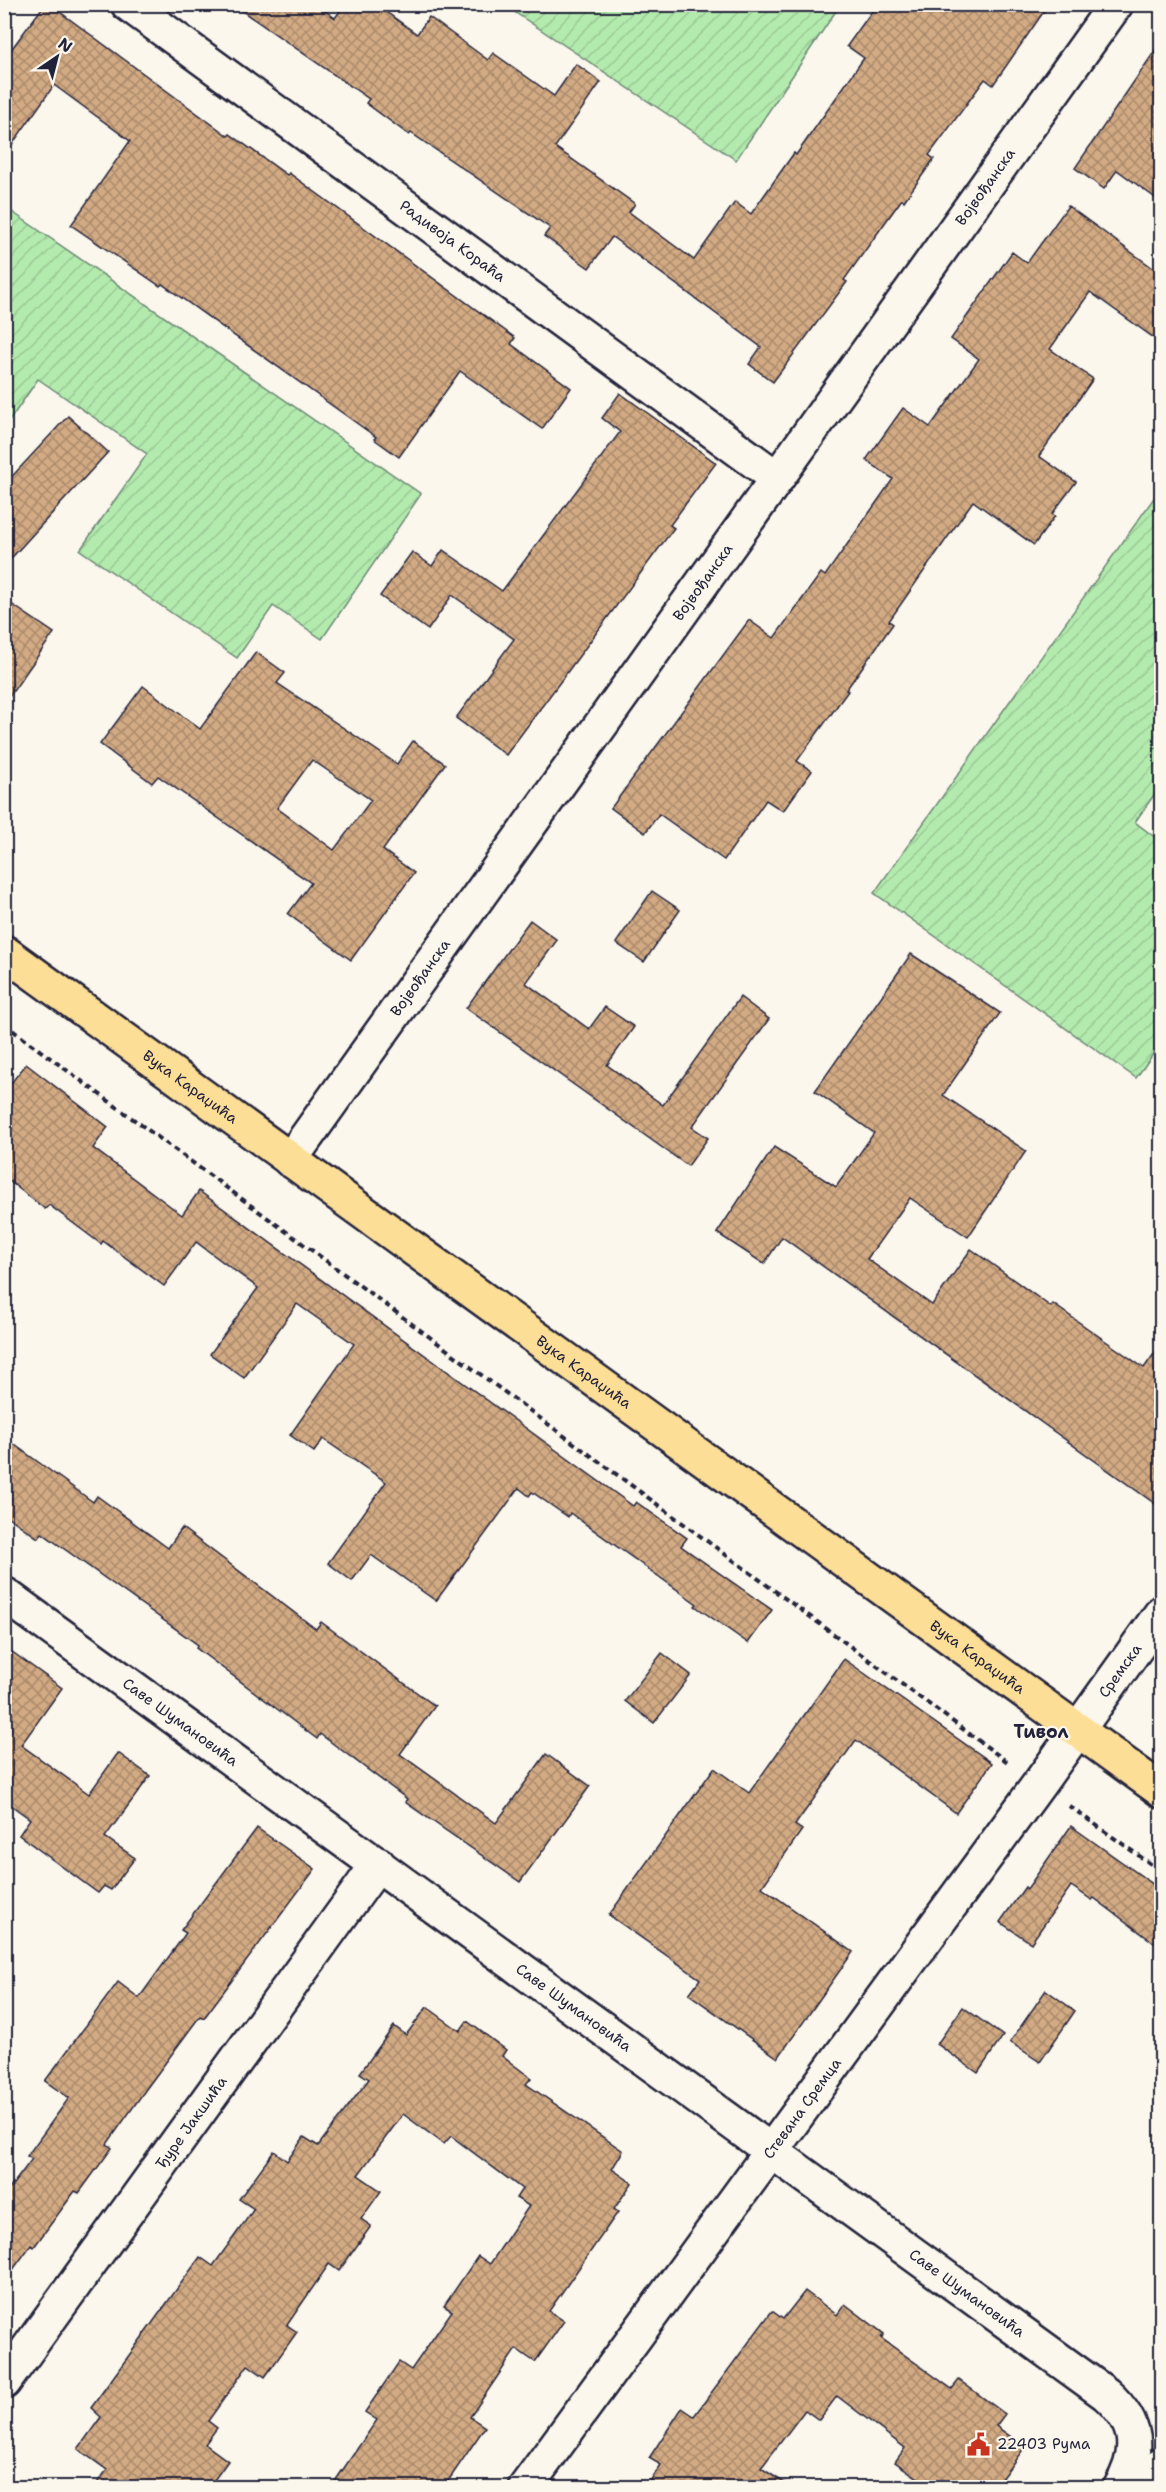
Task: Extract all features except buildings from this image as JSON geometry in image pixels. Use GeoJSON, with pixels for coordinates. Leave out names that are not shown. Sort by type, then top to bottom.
{"type":"FeatureCollection","features":[{"type":"Feature","properties":{"kind":"main road","name":"Вука Караџића"},"geometry":{"type":"LineString","coordinates":[[4,952],[1161,1791]]}},
{"type":"Feature","properties":{"kind":"street","name":"Радивоја Кораћа"},"geometry":{"type":"LineString","coordinates":[[128,4],[777,478]]}},
{"type":"Feature","properties":{"kind":"street","name":"Војвођанска"},"geometry":{"type":"LineString","coordinates":[[290,1160],[1116,4]]}},
{"type":"Feature","properties":{"kind":"street","name":"Саве Шумановића"},"geometry":{"type":"LineString","coordinates":[[4,1594],[1106,2394],[1123,2409],[1133,2430],[1135,2450],[1131,2469],[1122,2487]]}},
{"type":"Feature","properties":{"kind":"street","name":"Сремска"},"geometry":{"type":"LineString","coordinates":[[1077,1730],[1161,1612]]}},
{"type":"Feature","properties":{"kind":"street","name":"Стевана Сремца"},"geometry":{"type":"LineString","coordinates":[[525,2487],[1077,1730]]}},
{"type":"Feature","properties":{"kind":"street","name":"Ђуре Јакшића"},"geometry":{"type":"LineString","coordinates":[[4,2382],[378,1864]]}},
{"type":"Feature","properties":{"kind":"street"},"geometry":{"type":"LineString","coordinates":[[1122,2487],[1161,2464]]}},
{"type":"Feature","properties":{"kind":"path"},"geometry":{"type":"LineString","coordinates":[[4,1024],[1161,1872]]}},
{"type":"Feature","properties":{"kind":"green space"},"geometry":{"type":"Polygon","coordinates":[[[504,5],[840,5],[736,160],[504,5]]]}},
{"type":"Feature","properties":{"kind":"green space"},"geometry":{"type":"Polygon","coordinates":[[[5,207],[421,494],[322,639],[273,606],[237,658],[80,550],[147,454],[38,379],[5,427],[5,207]]]}},
{"type":"Feature","properties":{"kind":"green space"},"geometry":{"type":"Polygon","coordinates":[[[1161,488],[1161,785],[1135,822],[1161,842],[1161,1043],[1136,1078],[874,893],[1161,488]]]}},
{"type":"Feature","properties":{"kind":"place","name":"22403 Рума"},"geometry":{"type":"Point","coordinates":[979,2444]}},
{"type":"Feature","properties":{"kind":"district","name":"Тивол"},"geometry":{"type":"Point","coordinates":[1041,1732]}}]}
